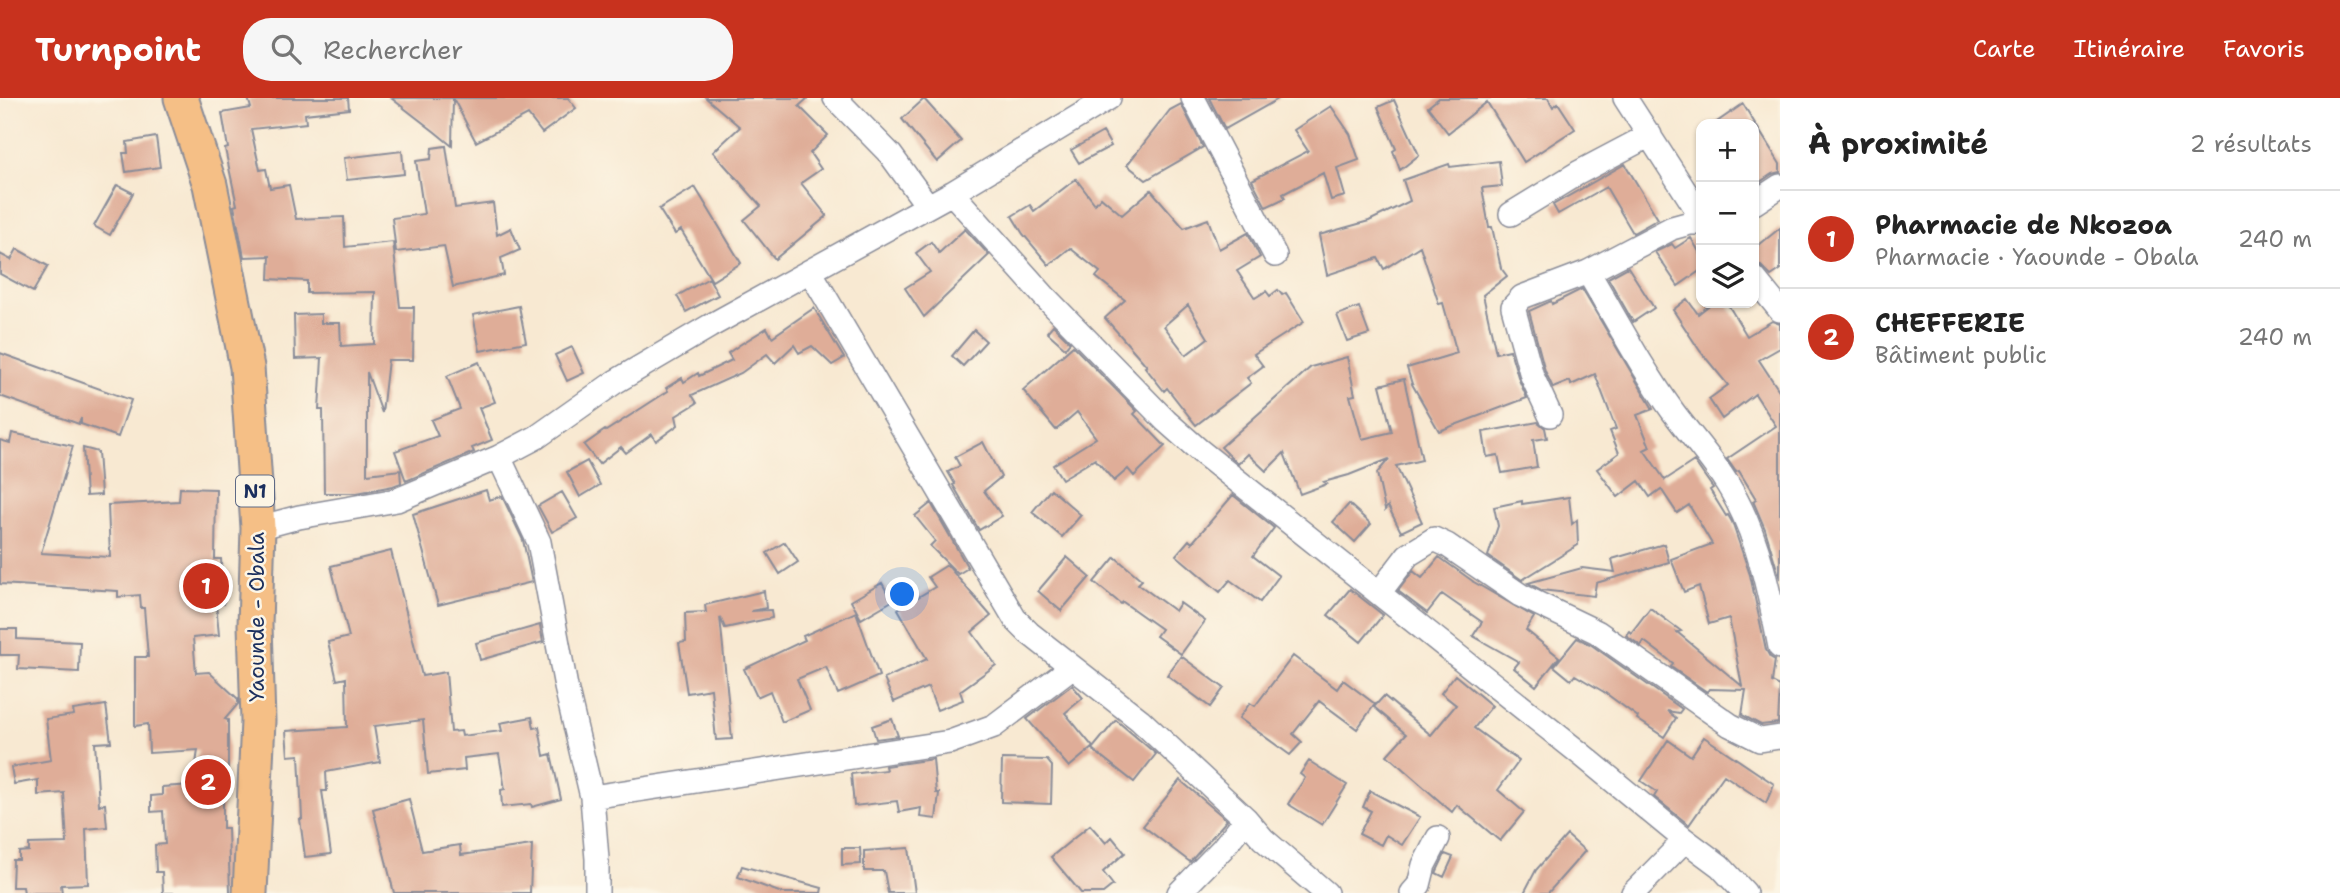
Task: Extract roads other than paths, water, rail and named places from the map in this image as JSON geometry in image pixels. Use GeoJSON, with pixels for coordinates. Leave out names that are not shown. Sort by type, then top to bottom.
{"type":"FeatureCollection","features":[{"type":"Feature","properties":{"kind":"highway","name":"Yaounde - Obala"},"geometry":{"type":"LineString","coordinates":[[181,98],[210,185],[247,366],[258,528],[255,625],[258,721],[250,893]]}},
{"type":"Feature","properties":{"kind":"street"},"geometry":{"type":"LineString","coordinates":[[835,98],[890,154],[928,205]]}},
{"type":"Feature","properties":{"kind":"street"},"geometry":{"type":"LineString","coordinates":[[258,528],[299,517],[397,500],[499,457],[537,437],[615,382],[710,326],[952,193],[1109,98]]}},
{"type":"Feature","properties":{"kind":"street"},"geometry":{"type":"LineString","coordinates":[[1193,98],[1275,255]]}},
{"type":"Feature","properties":{"kind":"street"},"geometry":{"type":"LineString","coordinates":[[1625,98],[1696,208]]}},
{"type":"Feature","properties":{"kind":"street"},"geometry":{"type":"LineString","coordinates":[[1511,214],[1578,173],[1650,135]]}},
{"type":"Feature","properties":{"kind":"street"},"geometry":{"type":"LineString","coordinates":[[1759,200],[1780,186]]}},
{"type":"Feature","properties":{"kind":"street"},"geometry":{"type":"LineString","coordinates":[[952,193],[1044,296],[1166,421],[1720,866],[1745,893]]}},
{"type":"Feature","properties":{"kind":"street"},"geometry":{"type":"LineString","coordinates":[[1550,415],[1532,376],[1513,307],[1522,297],[1588,272],[1672,228],[1696,223]]}},
{"type":"Feature","properties":{"kind":"street"},"geometry":{"type":"LineString","coordinates":[[810,271],[1015,619],[1140,720],[1246,819],[1263,839],[1326,893]]}},
{"type":"Feature","properties":{"kind":"street"},"geometry":{"type":"LineString","coordinates":[[1588,272],[1672,411],[1736,498],[1749,527],[1770,596],[1780,647]]}},
{"type":"Feature","properties":{"kind":"street"},"geometry":{"type":"LineString","coordinates":[[1759,284],[1780,310]]}},
{"type":"Feature","properties":{"kind":"street"},"geometry":{"type":"LineString","coordinates":[[499,457],[539,542],[565,688],[592,797],[597,893]]}},
{"type":"Feature","properties":{"kind":"street"},"geometry":{"type":"LineString","coordinates":[[1378,593],[1408,555],[1434,539],[1520,595],[1597,632],[1730,725],[1760,740],[1780,737]]}},
{"type":"Feature","properties":{"kind":"street"},"geometry":{"type":"LineString","coordinates":[[592,797],[950,743],[995,726],[1072,667]]}},
{"type":"Feature","properties":{"kind":"street"},"geometry":{"type":"LineString","coordinates":[[1179,893],[1222,849],[1246,819]]}},
{"type":"Feature","properties":{"kind":"street"},"geometry":{"type":"LineString","coordinates":[[1412,893],[1419,885],[1424,865],[1438,838]]}},
{"type":"Feature","properties":{"kind":"street"},"geometry":{"type":"LineString","coordinates":[[1633,893],[1685,840]]}},
{"type":"Feature","properties":{"kind":"place","name":"Pharmacie de Nkozoa"},"geometry":{"type":"Point","coordinates":[206,586]}},
{"type":"Feature","properties":{"kind":"place","name":"CHEFFERIE"},"geometry":{"type":"Point","coordinates":[208,782]}}]}
